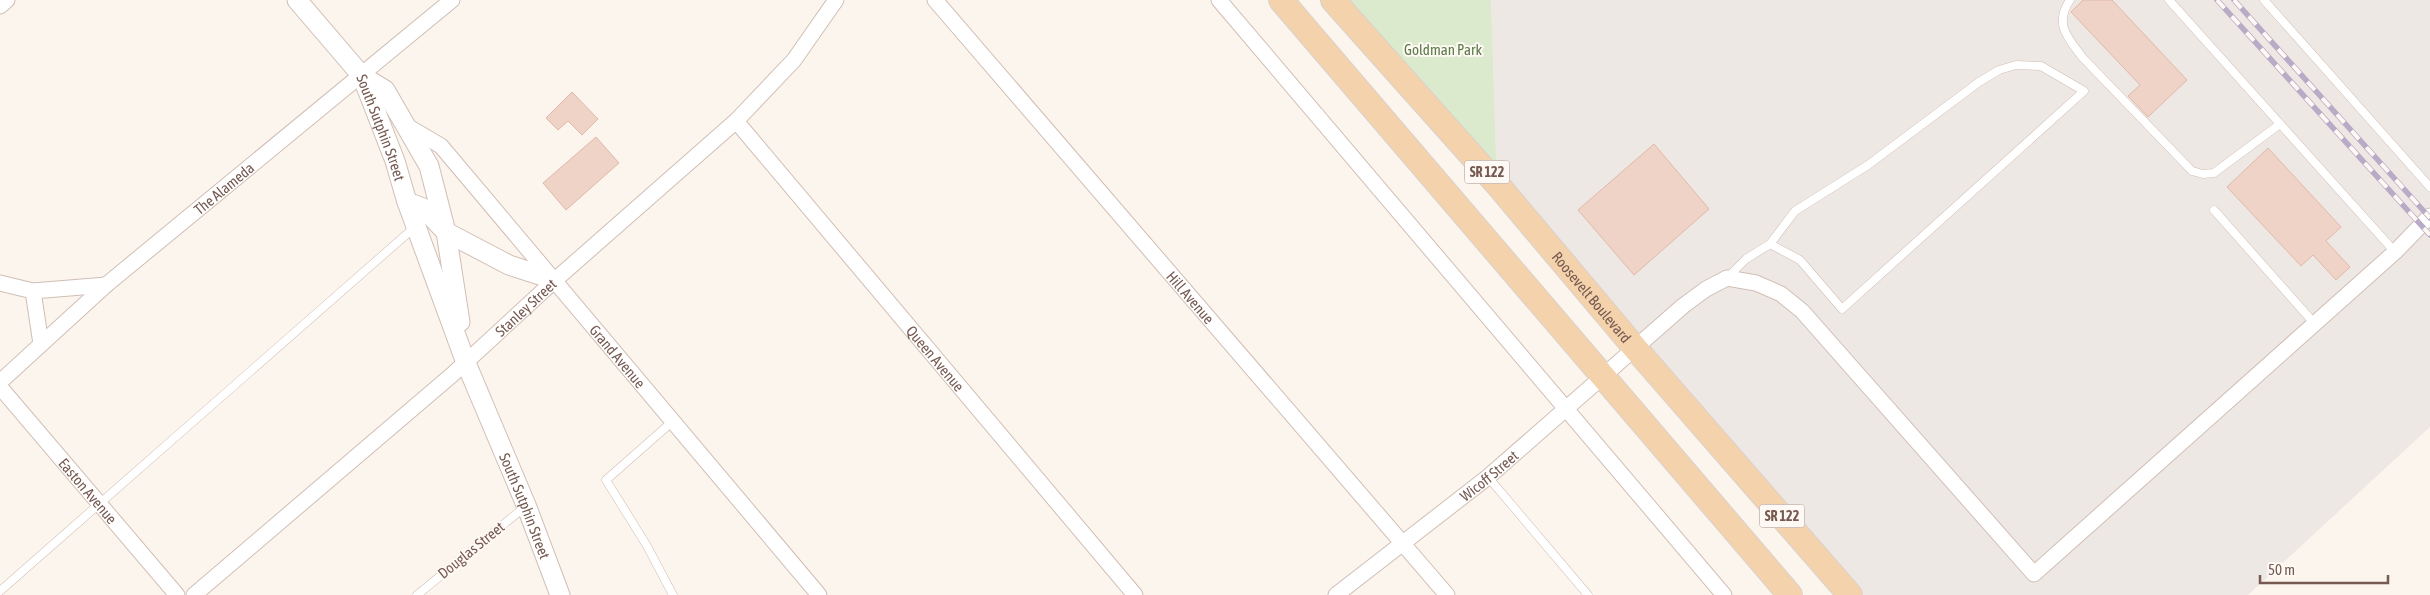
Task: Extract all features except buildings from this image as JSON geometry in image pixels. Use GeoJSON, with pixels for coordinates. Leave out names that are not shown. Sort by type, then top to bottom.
{"type":"FeatureCollection","features":[{"type":"Feature","properties":{"kind":"main road","name":"SR 122"},"geometry":{"type":"LineString","coordinates":[[1281,0],[1790,595]]}},
{"type":"Feature","properties":{"kind":"main road","name":"Roosevelt Boulevard"},"geometry":{"type":"LineString","coordinates":[[1333,0],[1497,184],[1635,348],[1850,595]]}},
{"type":"Feature","properties":{"kind":"street"},"geometry":{"type":"LineString","coordinates":[[0,6],[7,0]]}},
{"type":"Feature","properties":{"kind":"street"},"geometry":{"type":"LineString","coordinates":[[298,0],[362,76]]}},
{"type":"Feature","properties":{"kind":"street","name":"The Alameda"},"geometry":{"type":"LineString","coordinates":[[0,382],[106,285],[452,0]]}},
{"type":"Feature","properties":{"kind":"street","name":"Stanley Street"},"geometry":{"type":"LineString","coordinates":[[194,595],[466,363],[555,280],[736,121],[794,60],[836,0]]}},
{"type":"Feature","properties":{"kind":"street","name":"Hill Avenue"},"geometry":{"type":"LineString","coordinates":[[935,0],[1447,595]]}},
{"type":"Feature","properties":{"kind":"street"},"geometry":{"type":"LineString","coordinates":[[1219,0],[1567,410],[1714,592]]}},
{"type":"Feature","properties":{"kind":"street","name":"South Sutphin Street"},"geometry":{"type":"LineString","coordinates":[[362,76],[385,90],[429,166],[446,232],[466,363]]}},
{"type":"Feature","properties":{"kind":"street","name":"South Sutphin Street"},"geometry":{"type":"LineString","coordinates":[[362,76],[395,162],[407,202],[466,363],[526,505],[560,595]]}},
{"type":"Feature","properties":{"kind":"street","name":"Queen Avenue"},"geometry":{"type":"LineString","coordinates":[[736,121],[1135,595]]}},
{"type":"Feature","properties":{"kind":"street","name":"Grand Avenue"},"geometry":{"type":"LineString","coordinates":[[407,126],[441,146],[818,595]]}},
{"type":"Feature","properties":{"kind":"street"},"geometry":{"type":"LineString","coordinates":[[407,202],[423,208],[446,232],[509,265],[555,280]]}},
{"type":"Feature","properties":{"kind":"street"},"geometry":{"type":"LineString","coordinates":[[1727,278],[1756,283],[1782,294],[1802,311],[2034,574],[2395,252],[2430,216]]}},
{"type":"Feature","properties":{"kind":"street","name":"Wicoff Street"},"geometry":{"type":"LineString","coordinates":[[1336,595],[1401,542],[1488,477],[1567,410],[1635,348],[1706,289],[1727,278]]}},
{"type":"Feature","properties":{"kind":"street"},"geometry":{"type":"LineString","coordinates":[[0,283],[33,291],[106,285]]}},
{"type":"Feature","properties":{"kind":"street"},"geometry":{"type":"LineString","coordinates":[[33,291],[41,344]]}},
{"type":"Feature","properties":{"kind":"street","name":"Easton Avenue"},"geometry":{"type":"LineString","coordinates":[[0,387],[177,595]]}},
{"type":"Feature","properties":{"kind":"lane"},"geometry":{"type":"LineString","coordinates":[[2070,0],[2064,10],[2062,24],[2070,42],[2083,58],[2192,170],[2203,174],[2214,173],[2280,124]]}},
{"type":"Feature","properties":{"kind":"lane"},"geometry":{"type":"LineString","coordinates":[[2169,0],[2395,252]]}},
{"type":"Feature","properties":{"kind":"lane"},"geometry":{"type":"LineString","coordinates":[[2264,0],[2430,186]]}},
{"type":"Feature","properties":{"kind":"lane"},"geometry":{"type":"LineString","coordinates":[[1727,278],[1746,259],[1770,244],[1795,211],[1868,165],[1979,82],[1999,70],[2016,65],[2041,66],[2084,91],[1842,309],[1800,260],[1770,244]]}},
{"type":"Feature","properties":{"kind":"lane"},"geometry":{"type":"LineString","coordinates":[[2214,210],[2314,323]]}},
{"type":"Feature","properties":{"kind":"lane"},"geometry":{"type":"LineString","coordinates":[[0,591],[416,226]]}},
{"type":"Feature","properties":{"kind":"lane"},"geometry":{"type":"LineString","coordinates":[[673,421],[606,480],[647,546],[673,595]]}},
{"type":"Feature","properties":{"kind":"lane"},"geometry":{"type":"LineString","coordinates":[[1488,477],[1588,595]]}},
{"type":"Feature","properties":{"kind":"lane","name":"Douglas Street"},"geometry":{"type":"LineString","coordinates":[[417,595],[526,505]]}},
{"type":"Feature","properties":{"kind":"shaded area"},"geometry":{"type":"Polygon","coordinates":[[[1491,0],[2430,0],[2430,427],[2248,595],[1850,595],[1497,184],[1491,0]]]}},
{"type":"Feature","properties":{"kind":"green space","name":"Goldman Park"},"geometry":{"type":"Polygon","coordinates":[[[1333,0],[1491,0],[1497,184],[1333,0]]]}},
{"type":"Feature","properties":{"kind":"railway"},"geometry":{"type":"LineString","coordinates":[[2217,0],[2430,235]]}},
{"type":"Feature","properties":{"kind":"railway"},"geometry":{"type":"LineString","coordinates":[[2234,0],[2430,218]]}}]}
